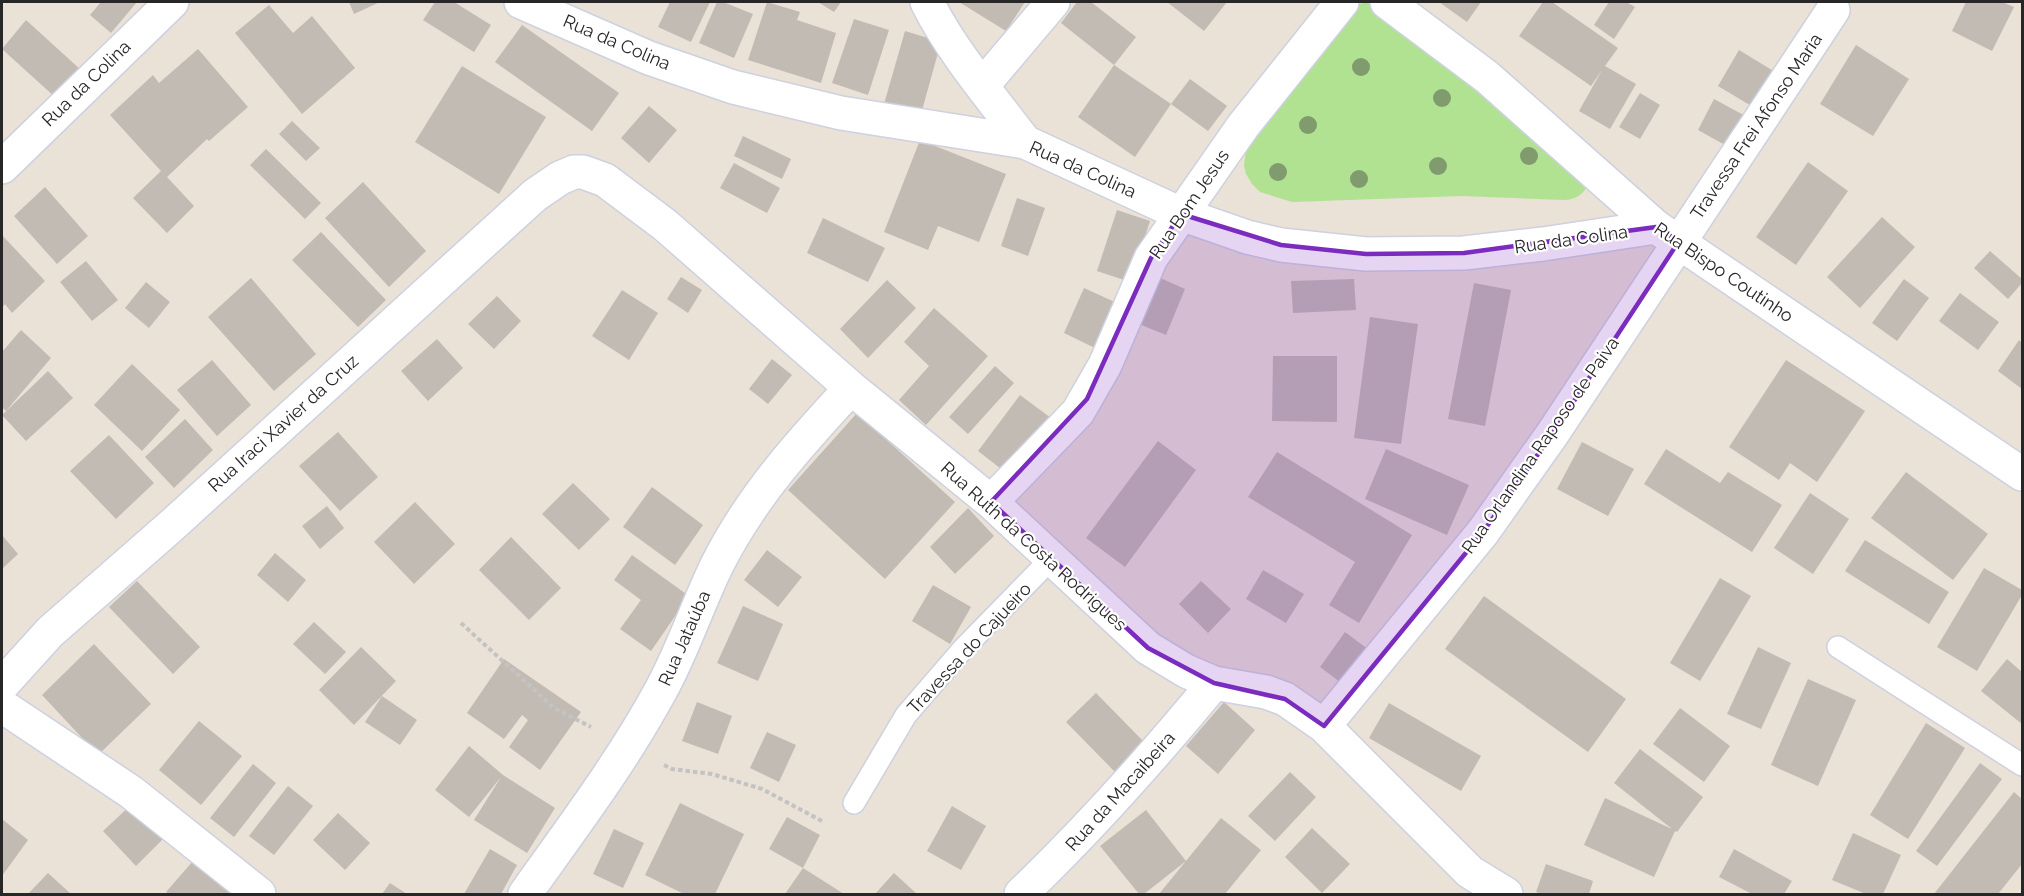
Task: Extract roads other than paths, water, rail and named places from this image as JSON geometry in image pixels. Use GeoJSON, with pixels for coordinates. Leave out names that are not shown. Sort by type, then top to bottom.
{"type":"FeatureCollection","features":[{"type":"Feature","properties":{"kind":"street","name":"Rua da Colina"},"geometry":{"type":"LineString","coordinates":[[2,167],[172,2]]}},
{"type":"Feature","properties":{"kind":"street","name":"Rua da Colina"},"geometry":{"type":"LineString","coordinates":[[520,2],[649,58],[733,87],[841,112],[1025,142],[1180,214],[1247,237],[1281,245],[1366,254],[1464,253],[1668,234]]}},
{"type":"Feature","properties":{"kind":"street"},"geometry":{"type":"LineString","coordinates":[[927,2],[946,34],[1025,142]]}},
{"type":"Feature","properties":{"kind":"street"},"geometry":{"type":"LineString","coordinates":[[983,85],[1053,2]]}},
{"type":"Feature","properties":{"kind":"street","name":"Rua Bom Jesus"},"geometry":{"type":"LineString","coordinates":[[991,502],[1078,412],[1105,365],[1151,258],[1243,126],[1342,2]]}},
{"type":"Feature","properties":{"kind":"street","name":"Rua Bispo Coutinho"},"geometry":{"type":"LineString","coordinates":[[1387,2],[1487,77],[1668,234],[2022,474]]}},
{"type":"Feature","properties":{"kind":"street","name":"Travessa Frei Afonso Maria"},"geometry":{"type":"LineString","coordinates":[[1668,234],[1833,10]]}},
{"type":"Feature","properties":{"kind":"street","name":"Rua Ruth da Costa Rodrigues"},"geometry":{"type":"LineString","coordinates":[[574,172],[583,172],[605,180],[657,219],[851,388],[991,502],[1148,648],[1186,671],[1214,683],[1266,692],[1285,699],[1324,726],[1470,872],[1506,894]]}},
{"type":"Feature","properties":{"kind":"street","name":"Rua Iraci Xavier da Cruz"},"geometry":{"type":"LineString","coordinates":[[2,685],[50,632],[170,527],[535,195],[560,178],[574,172]]}},
{"type":"Feature","properties":{"kind":"street","name":"Rua Orlandina Raposo de Paiva"},"geometry":{"type":"LineString","coordinates":[[1324,726],[1483,532],[1553,433],[1668,234]]}},
{"type":"Feature","properties":{"kind":"street","name":"Rua Jataúba"},"geometry":{"type":"LineString","coordinates":[[525,894],[629,746],[663,688],[717,565],[741,521],[770,478],[851,388]]}},
{"type":"Feature","properties":{"kind":"street","name":"Rua da Macaibeira"},"geometry":{"type":"LineString","coordinates":[[1021,894],[1071,846],[1214,683]]}},
{"type":"Feature","properties":{"kind":"street"},"geometry":{"type":"LineString","coordinates":[[2,706],[131,792],[259,894]]}},
{"type":"Feature","properties":{"kind":"lane","name":"Travessa do Cajueiro"},"geometry":{"type":"LineString","coordinates":[[854,803],[906,715],[963,649],[1052,558]]}},
{"type":"Feature","properties":{"kind":"lane"},"geometry":{"type":"LineString","coordinates":[[1838,647],[2022,765]]}}]}
